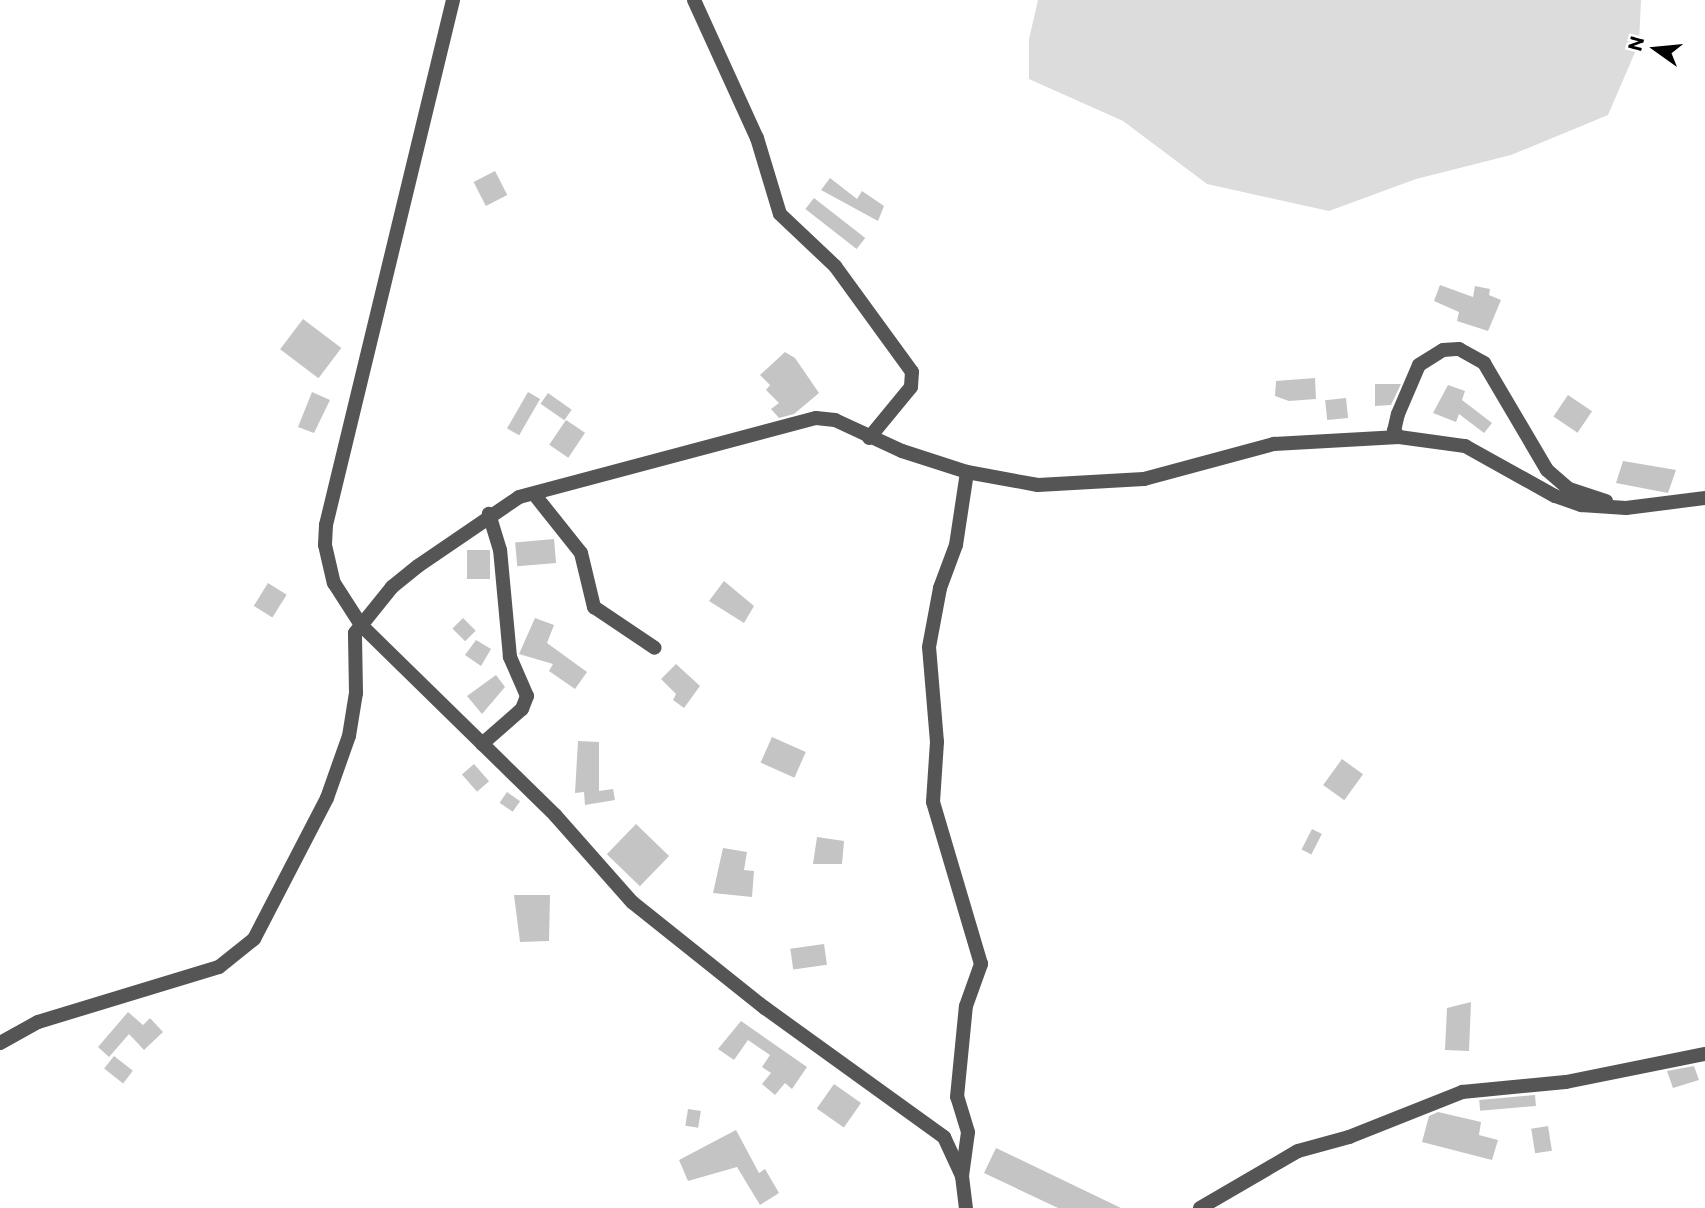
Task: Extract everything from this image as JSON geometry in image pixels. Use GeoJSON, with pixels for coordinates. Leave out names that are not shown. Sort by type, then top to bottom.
{"type":"FeatureCollection","features":[{"type":"Feature","properties":{"kind":"street"},"geometry":{"type":"LineString","coordinates":[[453,0],[326,525],[326,555],[334,583],[361,625],[555,815],[632,902],[765,1008],[944,1137],[968,1148]]}},
{"type":"Feature","properties":{"kind":"street"},"geometry":{"type":"LineString","coordinates":[[694,0],[757,138],[780,214],[835,266],[912,372],[911,387],[869,438]]}},
{"type":"Feature","properties":{"kind":"street"},"geometry":{"type":"LineString","coordinates":[[1399,437],[1394,431],[1398,414],[1419,365],[1443,350],[1459,349],[1484,363],[1547,470],[1569,489],[1626,508]]}},
{"type":"Feature","properties":{"kind":"street"},"geometry":{"type":"LineString","coordinates":[[0,1043],[38,1022],[219,967],[254,939],[327,798],[349,736],[356,693],[352,643],[361,625],[392,587],[489,514],[534,494],[816,418],[835,421],[869,438],[967,472],[1038,485],[1093,484],[1143,479],[1274,444],[1399,437],[1465,446],[1555,495],[1581,505],[1626,508],[1705,498]]}},
{"type":"Feature","properties":{"kind":"street"},"geometry":{"type":"LineString","coordinates":[[962,1176],[968,1148],[957,1097],[966,1006],[981,964],[933,802],[937,742],[929,647],[940,588],[956,545],[967,472]]}},
{"type":"Feature","properties":{"kind":"street"},"geometry":{"type":"LineString","coordinates":[[534,494],[581,553],[594,607],[655,648]]}},
{"type":"Feature","properties":{"kind":"street"},"geometry":{"type":"LineString","coordinates":[[482,744],[522,709],[527,696],[510,657],[500,550],[489,514]]}},
{"type":"Feature","properties":{"kind":"street"},"geometry":{"type":"LineString","coordinates":[[1200,1208],[1298,1151],[1349,1137],[1462,1093],[1566,1082],[1705,1054]]}},
{"type":"Feature","properties":{"kind":"street"},"geometry":{"type":"LineString","coordinates":[[944,1137],[962,1176],[966,1208]]}},
{"type":"Feature","properties":{"kind":"shaded area"},"geometry":{"type":"Polygon","coordinates":[[[1038,0],[1641,0],[1639,43],[1608,115],[1511,155],[1416,179],[1329,211],[1207,184],[1123,121],[1029,79],[1029,39],[1038,0]]]}},
{"type":"Feature","properties":{"kind":"building"},"geometry":{"type":"Polygon","coordinates":[[[495,171],[507,195],[486,206],[474,182],[495,171]]]}},
{"type":"Feature","properties":{"kind":"building"},"geometry":{"type":"Polygon","coordinates":[[[830,178],[857,199],[862,191],[884,206],[878,221],[821,190],[830,178]]]}},
{"type":"Feature","properties":{"kind":"building"},"geometry":{"type":"Polygon","coordinates":[[[814,198],[865,238],[857,249],[805,209],[814,198]]]}},
{"type":"Feature","properties":{"kind":"building"},"geometry":{"type":"Polygon","coordinates":[[[1440,285],[1473,297],[1475,286],[1490,289],[1489,295],[1501,300],[1488,331],[1457,321],[1459,312],[1434,301],[1440,285]]]}},
{"type":"Feature","properties":{"kind":"building"},"geometry":{"type":"Polygon","coordinates":[[[303,319],[341,348],[318,378],[280,349],[303,319]]]}},
{"type":"Feature","properties":{"kind":"building"},"geometry":{"type":"Polygon","coordinates":[[[785,352],[795,358],[819,393],[794,414],[779,418],[771,409],[779,403],[766,390],[770,385],[760,375],[785,352]]]}},
{"type":"Feature","properties":{"kind":"building"},"geometry":{"type":"Polygon","coordinates":[[[1315,378],[1316,399],[1289,401],[1275,396],[1276,381],[1315,378]]]}},
{"type":"Feature","properties":{"kind":"building"},"geometry":{"type":"Polygon","coordinates":[[[1375,384],[1401,384],[1391,405],[1375,406],[1375,384]]]}},
{"type":"Feature","properties":{"kind":"building"},"geometry":{"type":"Polygon","coordinates":[[[1448,385],[1465,391],[1462,400],[1492,423],[1484,433],[1459,414],[1456,422],[1433,413],[1448,385]]]}},
{"type":"Feature","properties":{"kind":"building"},"geometry":{"type":"Polygon","coordinates":[[[312,392],[330,400],[314,433],[298,427],[312,392]]]}},
{"type":"Feature","properties":{"kind":"building"},"geometry":{"type":"Polygon","coordinates":[[[528,392],[540,399],[519,435],[507,428],[528,392]]]}},
{"type":"Feature","properties":{"kind":"building"},"geometry":{"type":"Polygon","coordinates":[[[548,393],[572,410],[564,420],[541,404],[548,393]]]}},
{"type":"Feature","properties":{"kind":"building"},"geometry":{"type":"Polygon","coordinates":[[[1568,395],[1592,411],[1578,433],[1553,417],[1568,395]]]}},
{"type":"Feature","properties":{"kind":"building"},"geometry":{"type":"Polygon","coordinates":[[[1346,398],[1348,418],[1327,420],[1325,400],[1346,398]]]}},
{"type":"Feature","properties":{"kind":"building"},"geometry":{"type":"Polygon","coordinates":[[[566,420],[585,433],[568,458],[549,445],[566,420]]]}},
{"type":"Feature","properties":{"kind":"building"},"geometry":{"type":"Polygon","coordinates":[[[1623,461],[1676,470],[1668,493],[1616,483],[1623,461]]]}},
{"type":"Feature","properties":{"kind":"building"},"geometry":{"type":"Polygon","coordinates":[[[554,539],[556,563],[517,566],[515,542],[554,539]]]}},
{"type":"Feature","properties":{"kind":"building"},"geometry":{"type":"Polygon","coordinates":[[[467,550],[490,550],[490,579],[467,579],[467,550]]]}},
{"type":"Feature","properties":{"kind":"building"},"geometry":{"type":"Polygon","coordinates":[[[724,581],[754,606],[744,623],[709,601],[724,581]]]}},
{"type":"Feature","properties":{"kind":"building"},"geometry":{"type":"Polygon","coordinates":[[[268,583],[287,595],[272,618],[254,606],[268,583]]]}},
{"type":"Feature","properties":{"kind":"building"},"geometry":{"type":"Polygon","coordinates":[[[463,618],[476,631],[465,641],[452,629],[463,618]]]}},
{"type":"Feature","properties":{"kind":"building"},"geometry":{"type":"Polygon","coordinates":[[[535,618],[554,625],[547,643],[587,672],[575,689],[549,671],[553,664],[519,654],[535,618]]]}},
{"type":"Feature","properties":{"kind":"building"},"geometry":{"type":"Polygon","coordinates":[[[476,640],[491,649],[481,666],[465,655],[476,640]]]}},
{"type":"Feature","properties":{"kind":"building"},"geometry":{"type":"Polygon","coordinates":[[[676,664],[700,686],[684,708],[673,700],[676,694],[661,679],[676,664]]]}},
{"type":"Feature","properties":{"kind":"building"},"geometry":{"type":"Polygon","coordinates":[[[496,675],[505,687],[482,714],[467,696],[496,675]]]}},
{"type":"Feature","properties":{"kind":"building"},"geometry":{"type":"Polygon","coordinates":[[[772,737],[806,752],[794,778],[761,763],[772,737]]]}},
{"type":"Feature","properties":{"kind":"building"},"geometry":{"type":"Polygon","coordinates":[[[578,741],[599,742],[599,791],[613,789],[615,800],[585,805],[584,792],[575,793],[578,741]]]}},
{"type":"Feature","properties":{"kind":"building"},"geometry":{"type":"Polygon","coordinates":[[[1342,759],[1363,774],[1344,800],[1323,785],[1342,759]]]}},
{"type":"Feature","properties":{"kind":"building"},"geometry":{"type":"Polygon","coordinates":[[[474,764],[489,781],[477,792],[462,774],[474,764]]]}},
{"type":"Feature","properties":{"kind":"building"},"geometry":{"type":"Polygon","coordinates":[[[507,792],[520,801],[513,812],[500,803],[507,792]]]}},
{"type":"Feature","properties":{"kind":"building"},"geometry":{"type":"Polygon","coordinates":[[[636,824],[669,856],[640,886],[607,854],[636,824]]]}},
{"type":"Feature","properties":{"kind":"building"},"geometry":{"type":"Polygon","coordinates":[[[1312,829],[1322,834],[1311,854],[1302,849],[1312,829]]]}},
{"type":"Feature","properties":{"kind":"building"},"geometry":{"type":"Polygon","coordinates":[[[817,837],[844,841],[842,864],[813,864],[817,837]]]}},
{"type":"Feature","properties":{"kind":"building"},"geometry":{"type":"Polygon","coordinates":[[[723,848],[747,852],[744,870],[754,871],[752,897],[713,893],[723,848]]]}},
{"type":"Feature","properties":{"kind":"building"},"geometry":{"type":"Polygon","coordinates":[[[514,895],[550,895],[549,941],[520,942],[514,895]]]}},
{"type":"Feature","properties":{"kind":"building"},"geometry":{"type":"Polygon","coordinates":[[[824,944],[827,965],[793,970],[790,949],[824,944]]]}},
{"type":"Feature","properties":{"kind":"building"},"geometry":{"type":"Polygon","coordinates":[[[1471,1002],[1469,1051],[1445,1050],[1447,1008],[1471,1002]]]}},
{"type":"Feature","properties":{"kind":"building"},"geometry":{"type":"Polygon","coordinates":[[[128,1012],[143,1025],[150,1018],[163,1032],[144,1050],[129,1034],[109,1057],[98,1047],[128,1012]]]}},
{"type":"Feature","properties":{"kind":"building"},"geometry":{"type":"Polygon","coordinates":[[[741,1021],[807,1067],[792,1089],[785,1083],[775,1095],[762,1084],[771,1073],[762,1067],[770,1055],[748,1040],[734,1060],[718,1049],[741,1021]]]}},
{"type":"Feature","properties":{"kind":"building"},"geometry":{"type":"Polygon","coordinates":[[[114,1056],[133,1071],[123,1083],[104,1069],[114,1056]]]}},
{"type":"Feature","properties":{"kind":"building"},"geometry":{"type":"Polygon","coordinates":[[[1694,1066],[1699,1080],[1673,1088],[1667,1071],[1694,1066]]]}},
{"type":"Feature","properties":{"kind":"building"},"geometry":{"type":"Polygon","coordinates":[[[834,1084],[861,1103],[844,1128],[817,1109],[834,1084]]]}},
{"type":"Feature","properties":{"kind":"building"},"geometry":{"type":"Polygon","coordinates":[[[1535,1095],[1536,1106],[1480,1111],[1479,1100],[1535,1095]]]}},
{"type":"Feature","properties":{"kind":"building"},"geometry":{"type":"Polygon","coordinates":[[[688,1109],[701,1111],[698,1128],[685,1126],[688,1109]]]}},
{"type":"Feature","properties":{"kind":"building"},"geometry":{"type":"Polygon","coordinates":[[[1438,1112],[1481,1122],[1479,1135],[1498,1140],[1492,1160],[1422,1142],[1429,1116],[1438,1112]]]}},
{"type":"Feature","properties":{"kind":"building"},"geometry":{"type":"Polygon","coordinates":[[[1548,1126],[1552,1151],[1535,1153],[1531,1129],[1548,1126]]]}},
{"type":"Feature","properties":{"kind":"building"},"geometry":{"type":"Polygon","coordinates":[[[736,1130],[759,1173],[765,1169],[779,1193],[760,1205],[737,1167],[688,1181],[679,1160],[736,1130]]]}},
{"type":"Feature","properties":{"kind":"building"},"geometry":{"type":"Polygon","coordinates":[[[996,1148],[1121,1208],[1058,1208],[984,1173],[996,1148]]]}}]}
